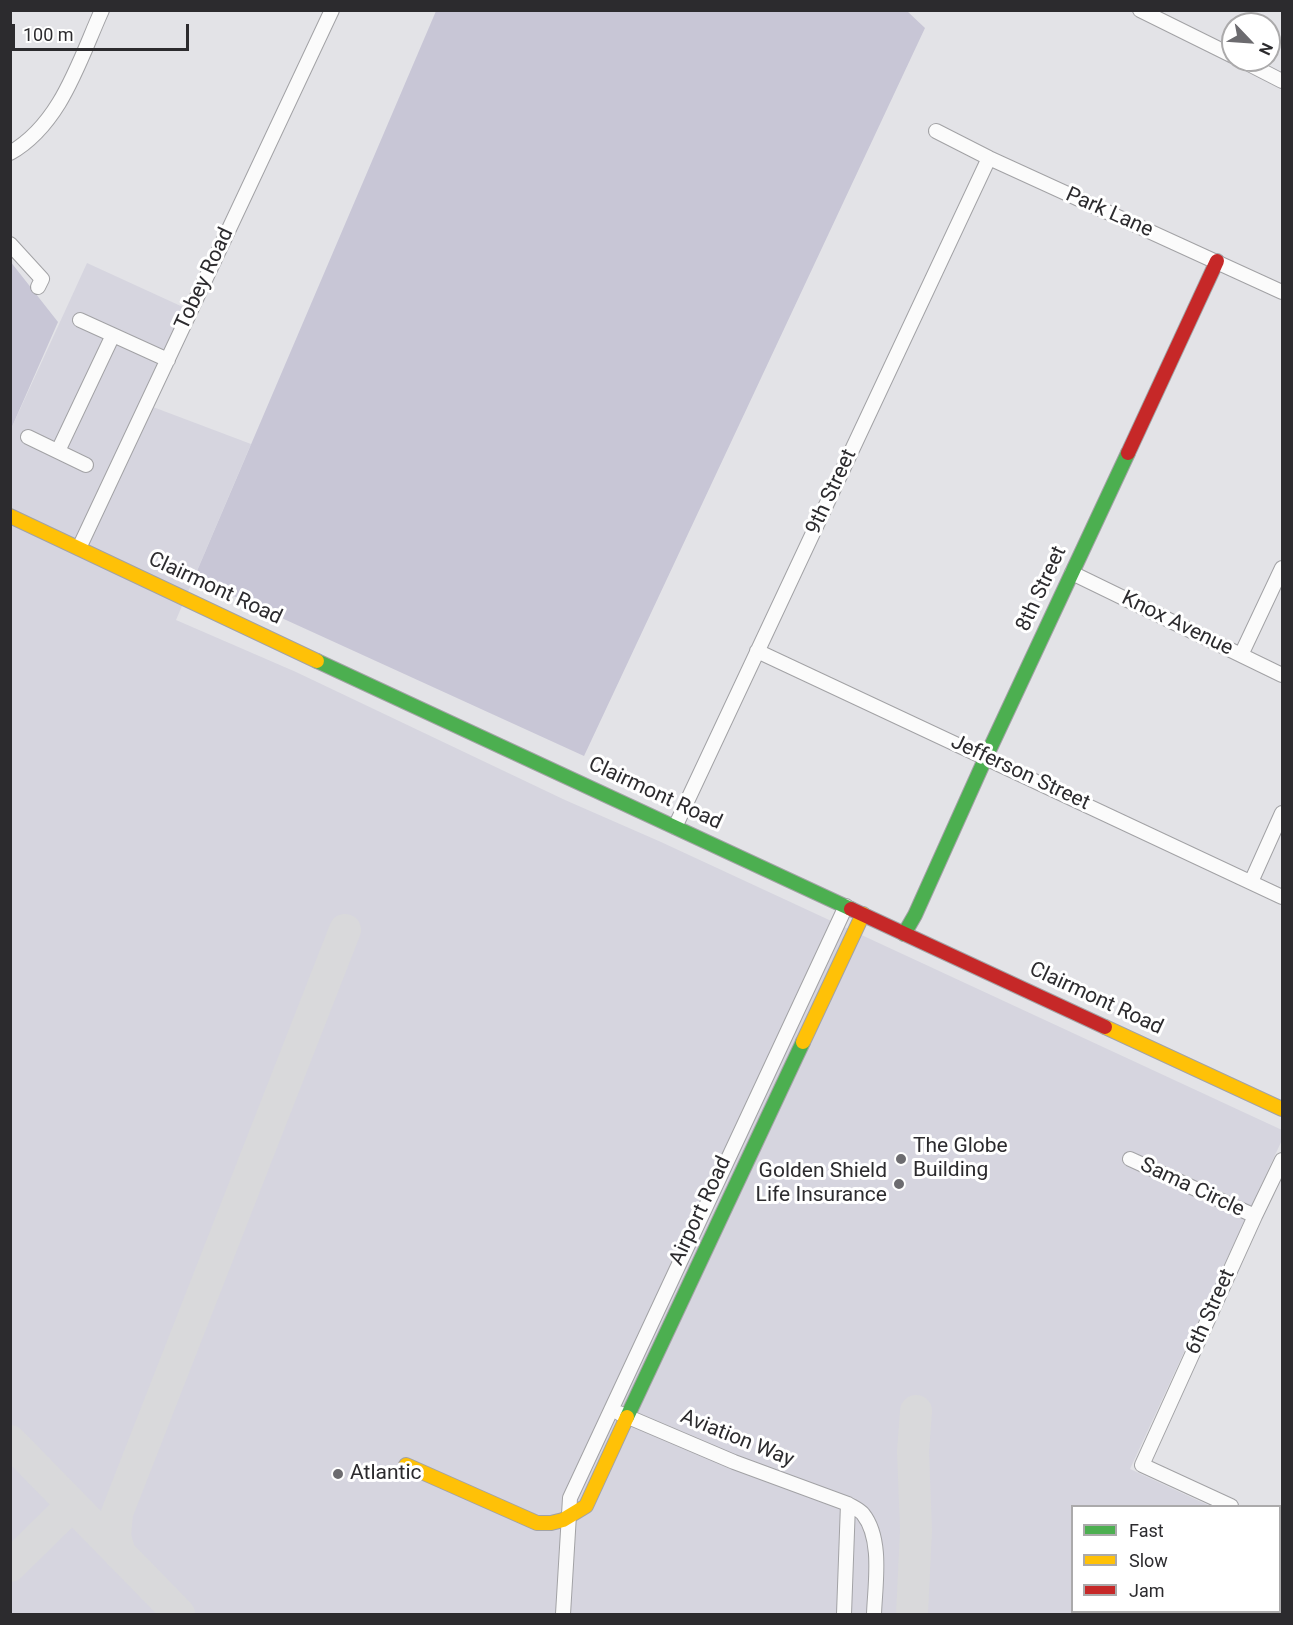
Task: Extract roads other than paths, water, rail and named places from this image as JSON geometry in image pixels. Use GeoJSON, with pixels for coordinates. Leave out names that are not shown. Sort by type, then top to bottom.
{"type":"FeatureCollection","features":[{"type":"Feature","properties":{"kind":"street"},"geometry":{"type":"LineString","coordinates":[[10,153],[23,146],[44,127],[59,105],[102,10]]}},
{"type":"Feature","properties":{"kind":"street","name":"Tobey Road"},"geometry":{"type":"LineString","coordinates":[[79,548],[332,10]]}},
{"type":"Feature","properties":{"kind":"street"},"geometry":{"type":"LineString","coordinates":[[1140,10],[1221,50]]}},
{"type":"Feature","properties":{"kind":"street"},"geometry":{"type":"LineString","coordinates":[[1264,72],[1282,81]]}},
{"type":"Feature","properties":{"kind":"street","name":"Park Lane"},"geometry":{"type":"LineString","coordinates":[[936,131],[989,158],[1282,292]]}},
{"type":"Feature","properties":{"kind":"street","name":"9th Street"},"geometry":{"type":"LineString","coordinates":[[675,827],[989,158]]}},
{"type":"Feature","properties":{"kind":"street"},"geometry":{"type":"LineString","coordinates":[[10,244],[42,279],[38,287]]}},
{"type":"Feature","properties":{"kind":"street","name":"8th Street"},"geometry":{"type":"LineString","coordinates":[[904,934],[915,915],[1217,261]]}},
{"type":"Feature","properties":{"kind":"street"},"geometry":{"type":"LineString","coordinates":[[80,320],[168,360]]}},
{"type":"Feature","properties":{"kind":"street"},"geometry":{"type":"LineString","coordinates":[[58,451],[113,335]]}},
{"type":"Feature","properties":{"kind":"street"},"geometry":{"type":"LineString","coordinates":[[28,437],[86,465]]}},
{"type":"Feature","properties":{"kind":"street","name":"Clairmont Road"},"geometry":{"type":"LineString","coordinates":[[10,516],[1282,1109]]}},
{"type":"Feature","properties":{"kind":"street"},"geometry":{"type":"LineString","coordinates":[[1241,655],[1282,568]]}},
{"type":"Feature","properties":{"kind":"street","name":"Knox Avenue"},"geometry":{"type":"LineString","coordinates":[[1072,573],[1282,675]]}},
{"type":"Feature","properties":{"kind":"street","name":"Jefferson Street"},"geometry":{"type":"LineString","coordinates":[[757,651],[1282,897]]}},
{"type":"Feature","properties":{"kind":"street"},"geometry":{"type":"LineString","coordinates":[[1251,882],[1282,813]]}},
{"type":"Feature","properties":{"kind":"street","name":"Airport Road"},"geometry":{"type":"LineString","coordinates":[[563,1614],[570,1498],[846,906]]}},
{"type":"Feature","properties":{"kind":"street","name":"Airport Road"},"geometry":{"type":"LineString","coordinates":[[568,1519],[586,1506],[863,914]]}},
{"type":"Feature","properties":{"kind":"street","name":"Sama Circle"},"geometry":{"type":"LineString","coordinates":[[1130,1159],[1255,1216]]}},
{"type":"Feature","properties":{"kind":"street","name":"6th Street"},"geometry":{"type":"LineString","coordinates":[[1229,1505],[1142,1465],[1282,1160]]}},
{"type":"Feature","properties":{"kind":"street","name":"Aviation Way"},"geometry":{"type":"LineString","coordinates":[[611,1410],[734,1462],[848,1504],[862,1512],[872,1527],[876,1543],[874,1614]]}},
{"type":"Feature","properties":{"kind":"street"},"geometry":{"type":"LineString","coordinates":[[406,1465],[537,1523],[548,1524],[568,1519]]}},
{"type":"Feature","properties":{"kind":"street"},"geometry":{"type":"LineString","coordinates":[[844,1614],[848,1504]]}},
{"type":"Feature","properties":{"kind":"place","name":"The Globe Building"},"geometry":{"type":"Point","coordinates":[901,1159]}},
{"type":"Feature","properties":{"kind":"place","name":"Golden Shield Life Insurance"},"geometry":{"type":"Point","coordinates":[899,1184]}},
{"type":"Feature","properties":{"kind":"place","name":"Atlantic"},"geometry":{"type":"Point","coordinates":[338,1474]}}]}
